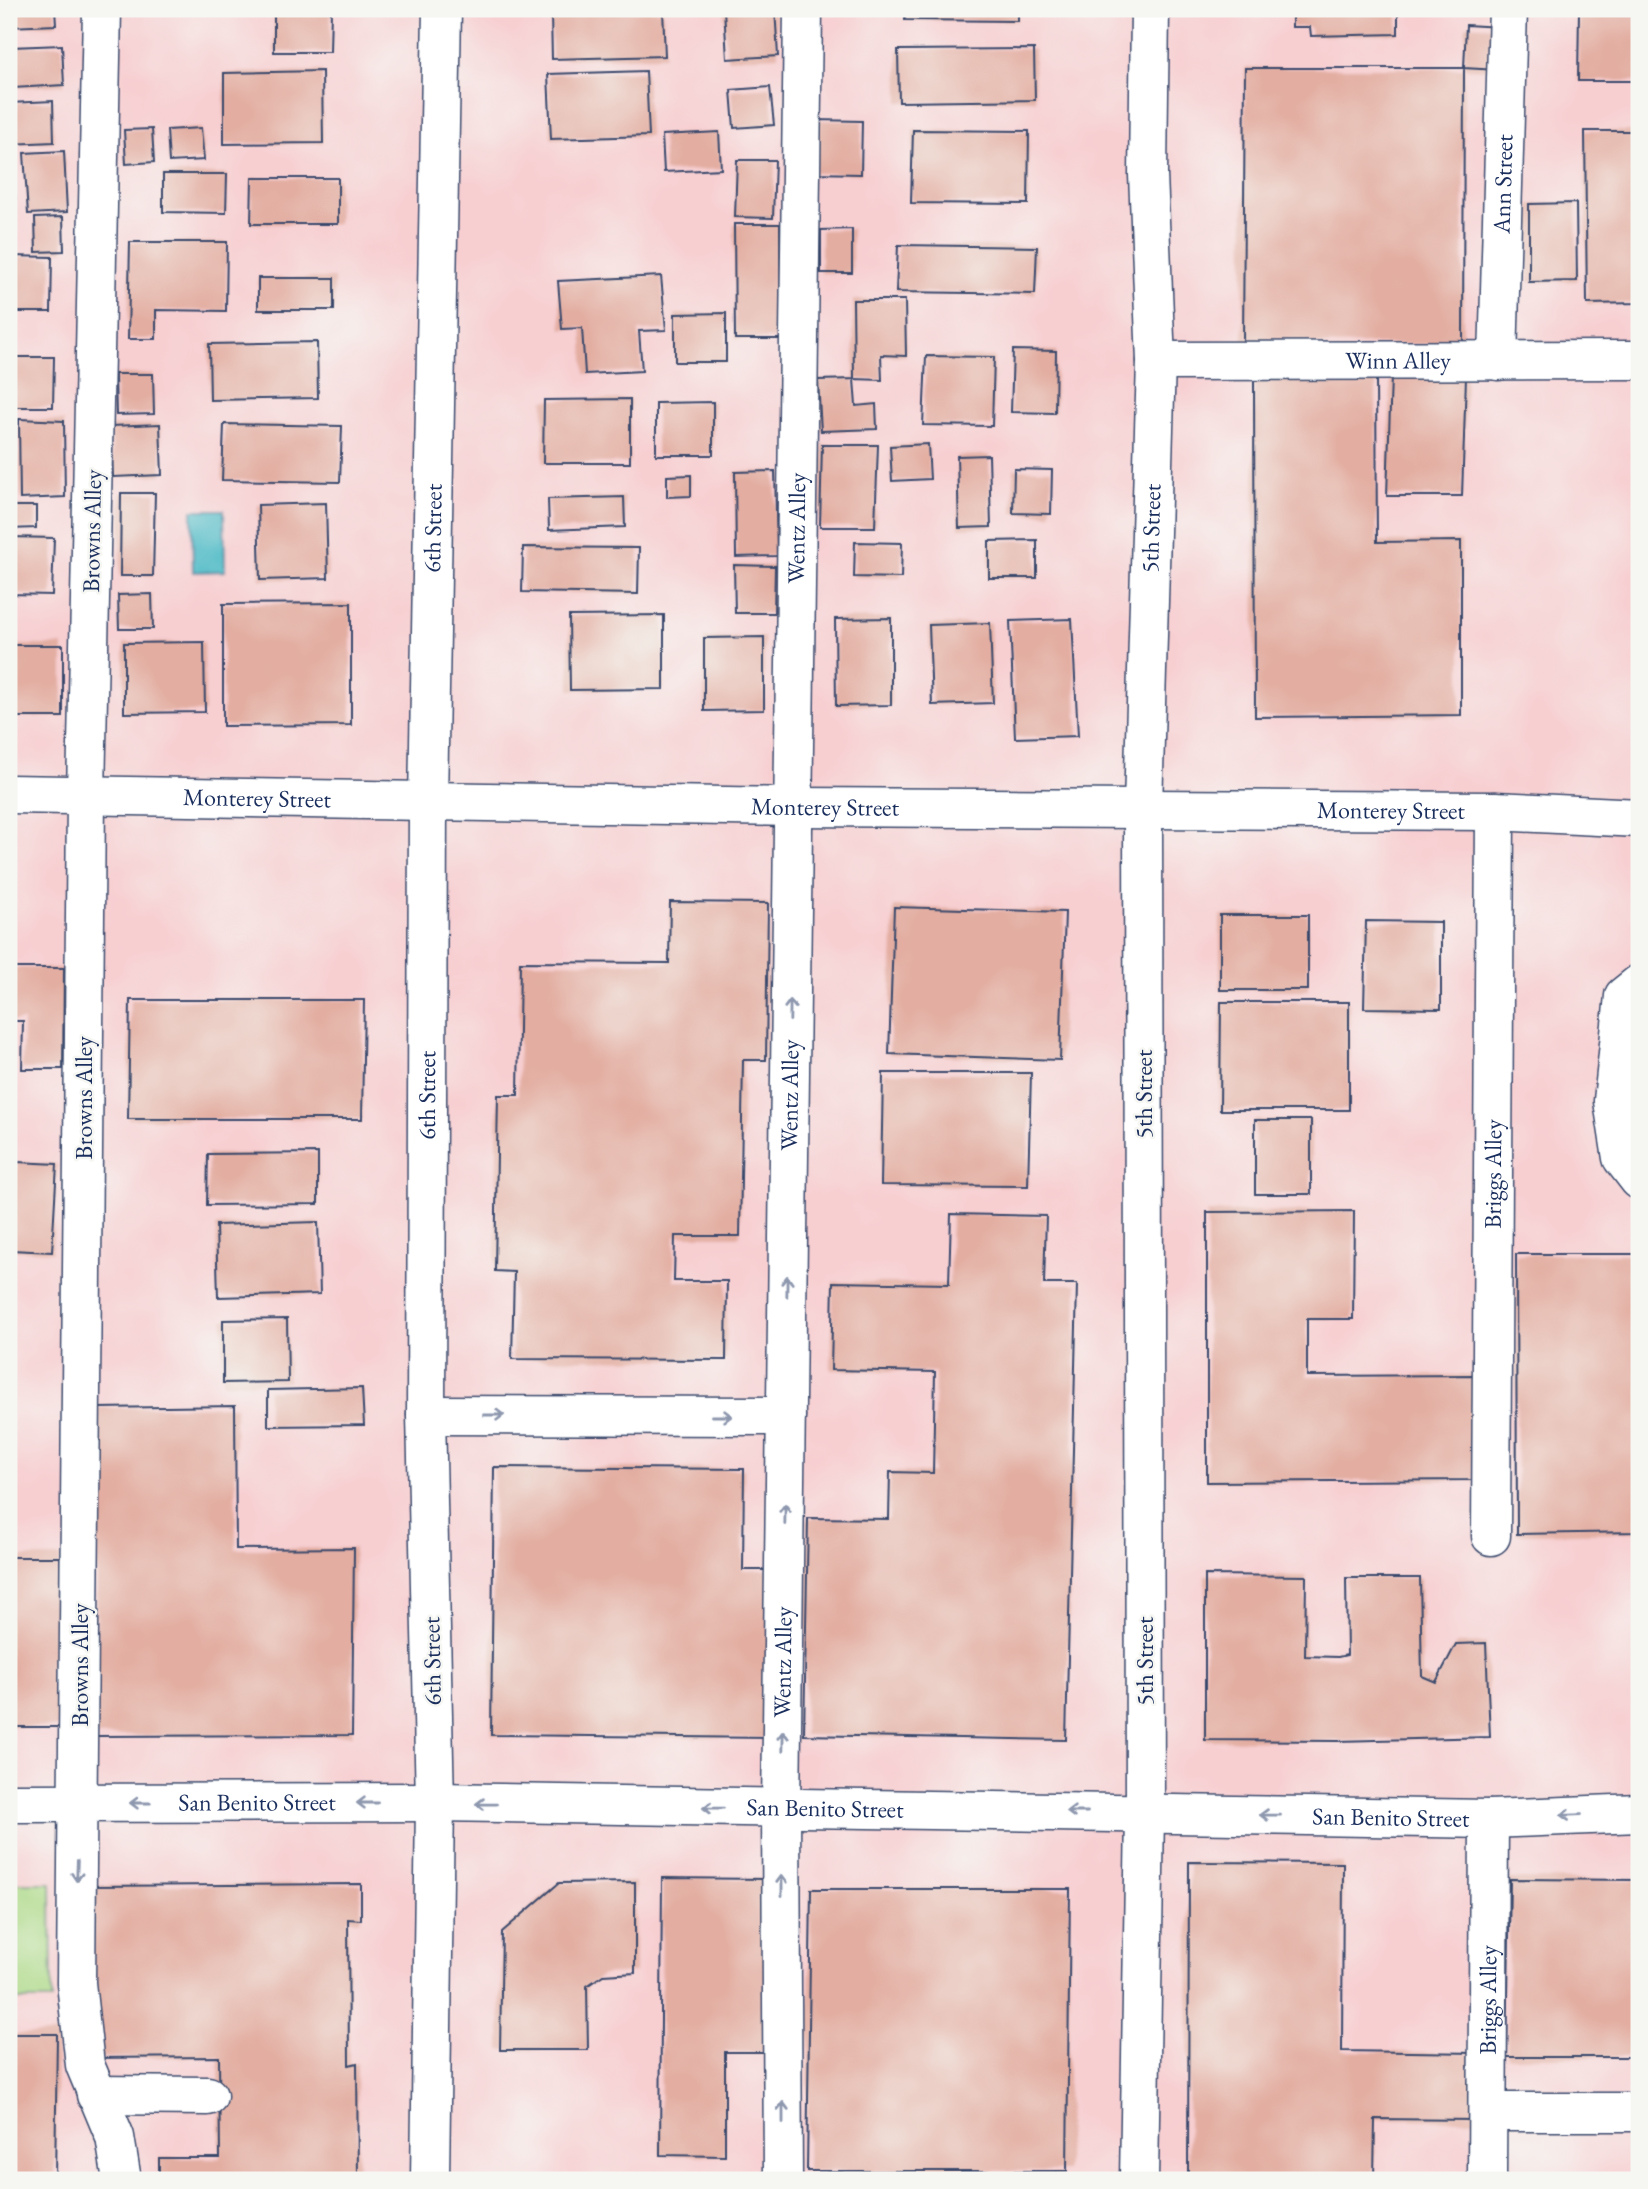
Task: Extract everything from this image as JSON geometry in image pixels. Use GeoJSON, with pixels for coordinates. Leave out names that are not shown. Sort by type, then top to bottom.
{"type":"FeatureCollection","features":[{"type":"Feature","properties":{"kind":"street","name":"Browns Alley"},"geometry":{"type":"LineString","coordinates":[[102,9],[86,795],[77,2010],[85,2065],[115,2137],[122,2180]]}},
{"type":"Feature","properties":{"kind":"street","name":"6th Street"},"geometry":{"type":"LineString","coordinates":[[430,2180],[435,1802],[426,1415],[428,802],[442,9]]}},
{"type":"Feature","properties":{"kind":"street","name":"Wentz Alley"},"geometry":{"type":"LineString","coordinates":[[783,2180],[781,1810],[803,9]]}},
{"type":"Feature","properties":{"kind":"street","name":"5th Street"},"geometry":{"type":"LineString","coordinates":[[1139,2180],[1145,1812],[1143,807],[1156,360],[1148,175],[1150,9]]}},
{"type":"Feature","properties":{"kind":"street","name":"Ann Street"},"geometry":{"type":"LineString","coordinates":[[1498,360],[1508,9]]}},
{"type":"Feature","properties":{"kind":"street","name":"Winn Alley"},"geometry":{"type":"LineString","coordinates":[[1156,360],[1639,360]]}},
{"type":"Feature","properties":{"kind":"street","name":"Monterey Street"},"geometry":{"type":"LineString","coordinates":[[9,794],[792,807],[1495,811],[1639,818]]}},
{"type":"Feature","properties":{"kind":"street","name":"Briggs Alley"},"geometry":{"type":"LineString","coordinates":[[1491,1536],[1495,811]]}},
{"type":"Feature","properties":{"kind":"street"},"geometry":{"type":"LineString","coordinates":[[1639,984],[1624,996],[1613,1101],[1622,1158],[1639,1180]]}},
{"type":"Feature","properties":{"kind":"street"},"geometry":{"type":"LineString","coordinates":[[426,1415],[786,1416]]}},
{"type":"Feature","properties":{"kind":"street","name":"San Benito Street"},"geometry":{"type":"LineString","coordinates":[[9,1803],[435,1802],[781,1810],[1145,1812],[1489,1819],[1639,1812]]}},
{"type":"Feature","properties":{"kind":"street","name":"Briggs Alley"},"geometry":{"type":"LineString","coordinates":[[1487,2180],[1489,1819]]}},
{"type":"Feature","properties":{"kind":"street"},"geometry":{"type":"LineString","coordinates":[[96,2095],[208,2096]]}},
{"type":"Feature","properties":{"kind":"street"},"geometry":{"type":"LineString","coordinates":[[1488,2112],[1639,2112]]}},
{"type":"Feature","properties":{"kind":"shaded area"},"geometry":{"type":"Polygon","coordinates":[[[9,9],[1639,9],[1639,2180],[9,2180],[9,9]]]}},
{"type":"Feature","properties":{"kind":"green space"},"geometry":{"type":"Polygon","coordinates":[[[9,1883],[51,1883],[52,2000],[9,2000],[9,1883]]]}},
{"type":"Feature","properties":{"kind":"water"},"geometry":{"type":"Polygon","coordinates":[[[192,510],[224,510],[225,571],[193,572],[192,510]]]}},
{"type":"Feature","properties":{"kind":"building"},"geometry":{"type":"Polygon","coordinates":[[[9,9],[55,9],[56,25],[9,27],[9,9]]]}},
{"type":"Feature","properties":{"kind":"building"},"geometry":{"type":"Polygon","coordinates":[[[274,9],[331,9],[330,52],[274,52],[274,9]]]}},
{"type":"Feature","properties":{"kind":"building"},"geometry":{"type":"Polygon","coordinates":[[[724,9],[775,9],[778,56],[727,59],[724,9]]]}},
{"type":"Feature","properties":{"kind":"building"},"geometry":{"type":"Polygon","coordinates":[[[905,9],[1018,9],[1018,21],[905,20],[905,9]]]}},
{"type":"Feature","properties":{"kind":"building"},"geometry":{"type":"Polygon","coordinates":[[[1292,9],[1398,9],[1398,34],[1311,36],[1310,27],[1292,27],[1292,9]]]}},
{"type":"Feature","properties":{"kind":"building"},"geometry":{"type":"Polygon","coordinates":[[[1579,9],[1639,9],[1639,81],[1578,81],[1579,9]]]}},
{"type":"Feature","properties":{"kind":"building"},"geometry":{"type":"Polygon","coordinates":[[[663,10],[665,56],[552,59],[551,14],[663,10]]]}},
{"type":"Feature","properties":{"kind":"building"},"geometry":{"type":"Polygon","coordinates":[[[1466,25],[1500,27],[1498,70],[1464,68],[1466,25]]]}},
{"type":"Feature","properties":{"kind":"building"},"geometry":{"type":"Polygon","coordinates":[[[62,45],[64,85],[13,88],[11,47],[62,45]]]}},
{"type":"Feature","properties":{"kind":"building"},"geometry":{"type":"Polygon","coordinates":[[[1034,49],[1035,100],[899,102],[898,50],[1034,49]]]}},
{"type":"Feature","properties":{"kind":"building"},"geometry":{"type":"Polygon","coordinates":[[[1245,68],[1464,68],[1463,344],[1243,345],[1245,68]]]}},
{"type":"Feature","properties":{"kind":"building"},"geometry":{"type":"Polygon","coordinates":[[[322,71],[323,143],[224,144],[224,73],[322,71]]]}},
{"type":"Feature","properties":{"kind":"building"},"geometry":{"type":"Polygon","coordinates":[[[646,71],[649,136],[551,139],[548,74],[646,71]]]}},
{"type":"Feature","properties":{"kind":"building"},"geometry":{"type":"Polygon","coordinates":[[[770,87],[774,125],[734,128],[731,90],[770,87]]]}},
{"type":"Feature","properties":{"kind":"building"},"geometry":{"type":"Polygon","coordinates":[[[53,101],[54,142],[9,144],[9,103],[53,101]]]}},
{"type":"Feature","properties":{"kind":"building"},"geometry":{"type":"Polygon","coordinates":[[[816,120],[862,121],[861,174],[813,173],[816,120]]]}},
{"type":"Feature","properties":{"kind":"building"},"geometry":{"type":"Polygon","coordinates":[[[201,128],[204,160],[169,162],[167,130],[201,128]]]}},
{"type":"Feature","properties":{"kind":"building"},"geometry":{"type":"Polygon","coordinates":[[[152,129],[154,162],[126,164],[124,130],[152,129]]]}},
{"type":"Feature","properties":{"kind":"building"},"geometry":{"type":"Polygon","coordinates":[[[913,130],[1029,131],[1028,204],[911,203],[913,130]]]}},
{"type":"Feature","properties":{"kind":"building"},"geometry":{"type":"Polygon","coordinates":[[[1585,131],[1639,131],[1639,303],[1587,304],[1585,131]]]}},
{"type":"Feature","properties":{"kind":"building"},"geometry":{"type":"Polygon","coordinates":[[[719,132],[721,169],[664,172],[662,135],[719,132]]]}},
{"type":"Feature","properties":{"kind":"building"},"geometry":{"type":"Polygon","coordinates":[[[64,151],[67,212],[28,214],[24,153],[64,151]]]}},
{"type":"Feature","properties":{"kind":"building"},"geometry":{"type":"Polygon","coordinates":[[[737,160],[775,160],[773,218],[735,217],[737,160]]]}},
{"type":"Feature","properties":{"kind":"building"},"geometry":{"type":"Polygon","coordinates":[[[163,174],[227,174],[226,213],[163,212],[163,174]]]}},
{"type":"Feature","properties":{"kind":"building"},"geometry":{"type":"Polygon","coordinates":[[[252,178],[338,178],[338,224],[251,224],[252,178]]]}},
{"type":"Feature","properties":{"kind":"building"},"geometry":{"type":"Polygon","coordinates":[[[9,193],[15,193],[16,212],[9,212],[9,193]]]}},
{"type":"Feature","properties":{"kind":"building"},"geometry":{"type":"Polygon","coordinates":[[[1576,203],[1577,281],[1529,282],[1529,204],[1576,203]]]}},
{"type":"Feature","properties":{"kind":"building"},"geometry":{"type":"Polygon","coordinates":[[[63,217],[64,251],[36,252],[35,218],[63,217]]]}},
{"type":"Feature","properties":{"kind":"building"},"geometry":{"type":"Polygon","coordinates":[[[734,224],[780,224],[781,339],[735,339],[734,224]]]}},
{"type":"Feature","properties":{"kind":"building"},"geometry":{"type":"Polygon","coordinates":[[[852,229],[852,273],[821,273],[821,230],[852,229]]]}},
{"type":"Feature","properties":{"kind":"building"},"geometry":{"type":"Polygon","coordinates":[[[130,242],[227,242],[226,311],[156,310],[156,339],[128,339],[130,242]]]}},
{"type":"Feature","properties":{"kind":"building"},"geometry":{"type":"Polygon","coordinates":[[[898,245],[1037,247],[1035,294],[896,292],[898,245]]]}},
{"type":"Feature","properties":{"kind":"building"},"geometry":{"type":"Polygon","coordinates":[[[11,256],[52,257],[51,312],[11,312],[11,256]]]}},
{"type":"Feature","properties":{"kind":"building"},"geometry":{"type":"Polygon","coordinates":[[[661,276],[666,330],[639,331],[642,371],[585,374],[582,328],[562,329],[558,281],[661,276]]]}},
{"type":"Feature","properties":{"kind":"building"},"geometry":{"type":"Polygon","coordinates":[[[258,278],[334,278],[334,310],[258,310],[258,278]]]}},
{"type":"Feature","properties":{"kind":"building"},"geometry":{"type":"Polygon","coordinates":[[[853,300],[905,300],[906,356],[881,355],[882,380],[854,379],[853,300]]]}},
{"type":"Feature","properties":{"kind":"building"},"geometry":{"type":"Polygon","coordinates":[[[726,313],[726,362],[675,362],[675,314],[726,313]]]}},
{"type":"Feature","properties":{"kind":"building"},"geometry":{"type":"Polygon","coordinates":[[[317,342],[318,398],[210,400],[209,344],[317,342]]]}},
{"type":"Feature","properties":{"kind":"building"},"geometry":{"type":"Polygon","coordinates":[[[1013,350],[1056,351],[1055,413],[1011,412],[1013,350]]]}},
{"type":"Feature","properties":{"kind":"building"},"geometry":{"type":"Polygon","coordinates":[[[926,356],[994,357],[992,426],[923,425],[926,356]]]}},
{"type":"Feature","properties":{"kind":"building"},"geometry":{"type":"Polygon","coordinates":[[[10,357],[54,357],[53,407],[10,407],[10,357]]]}},
{"type":"Feature","properties":{"kind":"building"},"geometry":{"type":"Polygon","coordinates":[[[115,374],[153,374],[154,414],[116,415],[115,374]]]}},
{"type":"Feature","properties":{"kind":"building"},"geometry":{"type":"Polygon","coordinates":[[[1376,375],[1377,542],[1461,541],[1461,715],[1255,717],[1254,376],[1376,375]]]}},
{"type":"Feature","properties":{"kind":"building"},"geometry":{"type":"Polygon","coordinates":[[[1391,376],[1466,377],[1462,496],[1387,496],[1391,376]]]}},
{"type":"Feature","properties":{"kind":"building"},"geometry":{"type":"Polygon","coordinates":[[[854,379],[856,406],[876,404],[877,429],[821,431],[818,380],[854,379]]]}},
{"type":"Feature","properties":{"kind":"building"},"geometry":{"type":"Polygon","coordinates":[[[630,399],[630,463],[543,463],[544,400],[630,399]]]}},
{"type":"Feature","properties":{"kind":"building"},"geometry":{"type":"Polygon","coordinates":[[[713,402],[713,455],[656,455],[656,403],[713,402]]]}},
{"type":"Feature","properties":{"kind":"building"},"geometry":{"type":"Polygon","coordinates":[[[19,419],[64,421],[65,497],[20,499],[19,419]]]}},
{"type":"Feature","properties":{"kind":"building"},"geometry":{"type":"Polygon","coordinates":[[[160,424],[162,475],[113,477],[111,426],[160,424]]]}},
{"type":"Feature","properties":{"kind":"building"},"geometry":{"type":"Polygon","coordinates":[[[224,424],[342,426],[340,482],[222,480],[224,424]]]}},
{"type":"Feature","properties":{"kind":"building"},"geometry":{"type":"Polygon","coordinates":[[[928,444],[930,479],[892,481],[890,446],[928,444]]]}},
{"type":"Feature","properties":{"kind":"building"},"geometry":{"type":"Polygon","coordinates":[[[822,445],[878,445],[875,527],[820,527],[822,445]]]}},
{"type":"Feature","properties":{"kind":"building"},"geometry":{"type":"Polygon","coordinates":[[[989,455],[991,527],[959,528],[957,456],[989,455]]]}},
{"type":"Feature","properties":{"kind":"building"},"geometry":{"type":"Polygon","coordinates":[[[1014,469],[1052,470],[1051,514],[1013,513],[1014,469]]]}},
{"type":"Feature","properties":{"kind":"building"},"geometry":{"type":"Polygon","coordinates":[[[775,471],[777,556],[736,557],[735,472],[775,471]]]}},
{"type":"Feature","properties":{"kind":"building"},"geometry":{"type":"Polygon","coordinates":[[[691,475],[691,496],[667,497],[667,476],[691,475]]]}},
{"type":"Feature","properties":{"kind":"building"},"geometry":{"type":"Polygon","coordinates":[[[121,493],[155,493],[153,576],[120,576],[121,493]]]}},
{"type":"Feature","properties":{"kind":"building"},"geometry":{"type":"Polygon","coordinates":[[[624,497],[625,527],[549,530],[548,499],[624,497]]]}},
{"type":"Feature","properties":{"kind":"building"},"geometry":{"type":"Polygon","coordinates":[[[326,503],[328,578],[260,580],[258,505],[326,503]]]}},
{"type":"Feature","properties":{"kind":"building"},"geometry":{"type":"Polygon","coordinates":[[[9,506],[36,506],[36,528],[9,529],[9,506]]]}},
{"type":"Feature","properties":{"kind":"building"},"geometry":{"type":"Polygon","coordinates":[[[9,537],[54,538],[52,595],[9,594],[9,537]]]}},
{"type":"Feature","properties":{"kind":"building"},"geometry":{"type":"Polygon","coordinates":[[[1037,540],[1037,578],[989,578],[989,541],[1037,540]]]}},
{"type":"Feature","properties":{"kind":"building"},"geometry":{"type":"Polygon","coordinates":[[[855,542],[902,543],[901,578],[854,577],[855,542]]]}},
{"type":"Feature","properties":{"kind":"building"},"geometry":{"type":"Polygon","coordinates":[[[523,547],[639,548],[638,594],[522,592],[523,547]]]}},
{"type":"Feature","properties":{"kind":"building"},"geometry":{"type":"Polygon","coordinates":[[[734,565],[775,566],[774,613],[735,613],[734,565]]]}},
{"type":"Feature","properties":{"kind":"building"},"geometry":{"type":"Polygon","coordinates":[[[152,594],[153,629],[119,629],[118,595],[152,594]]]}},
{"type":"Feature","properties":{"kind":"building"},"geometry":{"type":"Polygon","coordinates":[[[351,603],[351,725],[223,726],[223,604],[351,603]]]}},
{"type":"Feature","properties":{"kind":"building"},"geometry":{"type":"Polygon","coordinates":[[[664,615],[664,689],[570,690],[569,616],[664,615]]]}},
{"type":"Feature","properties":{"kind":"building"},"geometry":{"type":"Polygon","coordinates":[[[891,618],[891,705],[836,706],[835,619],[891,618]]]}},
{"type":"Feature","properties":{"kind":"building"},"geometry":{"type":"Polygon","coordinates":[[[1072,619],[1078,736],[1015,738],[1010,621],[1072,619]]]}},
{"type":"Feature","properties":{"kind":"building"},"geometry":{"type":"Polygon","coordinates":[[[990,623],[993,703],[932,705],[929,625],[990,623]]]}},
{"type":"Feature","properties":{"kind":"building"},"geometry":{"type":"Polygon","coordinates":[[[764,637],[764,710],[704,711],[704,638],[764,637]]]}},
{"type":"Feature","properties":{"kind":"building"},"geometry":{"type":"Polygon","coordinates":[[[204,642],[205,712],[124,713],[124,643],[204,642]]]}},
{"type":"Feature","properties":{"kind":"building"},"geometry":{"type":"Polygon","coordinates":[[[9,645],[63,645],[63,717],[9,717],[9,645]]]}},
{"type":"Feature","properties":{"kind":"building"},"geometry":{"type":"Polygon","coordinates":[[[670,902],[768,903],[766,1060],[743,1060],[740,1236],[675,1236],[674,1281],[727,1281],[726,1360],[512,1359],[514,1272],[495,1271],[498,1095],[518,1095],[520,962],[669,963],[670,902]]]}},
{"type":"Feature","properties":{"kind":"building"},"geometry":{"type":"Polygon","coordinates":[[[894,907],[1065,912],[1060,1060],[889,1054],[894,907]]]}},
{"type":"Feature","properties":{"kind":"building"},"geometry":{"type":"Polygon","coordinates":[[[1220,915],[1308,915],[1308,990],[1220,990],[1220,915]]]}},
{"type":"Feature","properties":{"kind":"building"},"geometry":{"type":"Polygon","coordinates":[[[1366,921],[1441,922],[1441,1009],[1364,1008],[1366,921]]]}},
{"type":"Feature","properties":{"kind":"building"},"geometry":{"type":"Polygon","coordinates":[[[9,968],[64,968],[63,1069],[22,1069],[23,1021],[9,1021],[9,968]]]}},
{"type":"Feature","properties":{"kind":"building"},"geometry":{"type":"Polygon","coordinates":[[[130,1000],[364,1000],[362,1119],[128,1119],[130,1000]]]}},
{"type":"Feature","properties":{"kind":"building"},"geometry":{"type":"Polygon","coordinates":[[[1221,1002],[1349,1002],[1349,1110],[1220,1110],[1221,1002]]]}},
{"type":"Feature","properties":{"kind":"building"},"geometry":{"type":"Polygon","coordinates":[[[883,1073],[1031,1073],[1028,1186],[881,1185],[883,1073]]]}},
{"type":"Feature","properties":{"kind":"building"},"geometry":{"type":"Polygon","coordinates":[[[1255,1120],[1311,1120],[1311,1194],[1255,1194],[1255,1120]]]}},
{"type":"Feature","properties":{"kind":"building"},"geometry":{"type":"Polygon","coordinates":[[[318,1153],[318,1204],[207,1205],[208,1154],[318,1153]]]}},
{"type":"Feature","properties":{"kind":"building"},"geometry":{"type":"Polygon","coordinates":[[[17,1162],[57,1164],[52,1252],[11,1250],[17,1162]]]}},
{"type":"Feature","properties":{"kind":"building"},"geometry":{"type":"Polygon","coordinates":[[[1354,1211],[1353,1319],[1307,1319],[1307,1376],[1475,1375],[1475,1480],[1207,1482],[1207,1212],[1354,1211]]]}},
{"type":"Feature","properties":{"kind":"building"},"geometry":{"type":"Polygon","coordinates":[[[951,1214],[1046,1216],[1044,1284],[1077,1284],[1066,1740],[804,1735],[808,1518],[889,1519],[890,1472],[933,1473],[935,1372],[831,1370],[833,1282],[949,1284],[951,1214]]]}},
{"type":"Feature","properties":{"kind":"building"},"geometry":{"type":"Polygon","coordinates":[[[318,1222],[320,1294],[218,1297],[216,1225],[318,1222]]]}},
{"type":"Feature","properties":{"kind":"building"},"geometry":{"type":"Polygon","coordinates":[[[1516,1254],[1639,1254],[1639,1532],[1517,1534],[1516,1254]]]}},
{"type":"Feature","properties":{"kind":"building"},"geometry":{"type":"Polygon","coordinates":[[[287,1319],[288,1382],[223,1383],[223,1320],[287,1319]]]}},
{"type":"Feature","properties":{"kind":"building"},"geometry":{"type":"Polygon","coordinates":[[[362,1388],[364,1425],[268,1426],[268,1390],[362,1388]]]}},
{"type":"Feature","properties":{"kind":"building"},"geometry":{"type":"Polygon","coordinates":[[[235,1406],[236,1549],[354,1548],[352,1735],[96,1736],[98,1408],[235,1406]]]}},
{"type":"Feature","properties":{"kind":"building"},"geometry":{"type":"Polygon","coordinates":[[[494,1467],[744,1469],[743,1570],[772,1570],[771,1738],[491,1735],[494,1467]]]}},
{"type":"Feature","properties":{"kind":"building"},"geometry":{"type":"Polygon","coordinates":[[[9,1557],[60,1557],[60,1727],[9,1727],[9,1557]]]}},
{"type":"Feature","properties":{"kind":"building"},"geometry":{"type":"Polygon","coordinates":[[[1205,1575],[1306,1576],[1305,1656],[1338,1657],[1347,1655],[1346,1578],[1420,1578],[1422,1676],[1436,1682],[1456,1644],[1486,1643],[1490,1737],[1338,1741],[1205,1740],[1205,1575]]]}},
{"type":"Feature","properties":{"kind":"building"},"geometry":{"type":"Polygon","coordinates":[[[1189,1862],[1343,1863],[1342,2051],[1477,2053],[1476,2120],[1375,2119],[1374,2180],[1188,2180],[1189,1862]]]}},
{"type":"Feature","properties":{"kind":"building"},"geometry":{"type":"Polygon","coordinates":[[[662,1878],[768,1879],[767,2052],[725,2052],[725,2156],[660,2155],[662,1878]]]}},
{"type":"Feature","properties":{"kind":"building"},"geometry":{"type":"Polygon","coordinates":[[[1510,1879],[1639,1880],[1639,2057],[1507,2057],[1510,1879]]]}},
{"type":"Feature","properties":{"kind":"building"},"geometry":{"type":"Polygon","coordinates":[[[635,1882],[635,1973],[603,1975],[587,1986],[588,2050],[500,2050],[502,1932],[559,1883],[635,1882]]]}},
{"type":"Feature","properties":{"kind":"building"},"geometry":{"type":"Polygon","coordinates":[[[361,1884],[361,1920],[348,1919],[349,2065],[357,2063],[358,2180],[159,2180],[159,2158],[220,2158],[219,2057],[91,2058],[90,1886],[361,1884]]]}},
{"type":"Feature","properties":{"kind":"building"},"geometry":{"type":"Polygon","coordinates":[[[811,1889],[1070,1889],[1067,2171],[807,2171],[811,1889]]]}},
{"type":"Feature","properties":{"kind":"building"},"geometry":{"type":"Polygon","coordinates":[[[9,2034],[57,2034],[55,2180],[9,2180],[9,2034]]]}},
{"type":"Feature","properties":{"kind":"building"},"geometry":{"type":"Polygon","coordinates":[[[961,2173],[1061,2174],[1061,2180],[961,2180],[961,2173]]]}},
{"type":"Feature","properties":{"kind":"building"},"geometry":{"type":"Polygon","coordinates":[[[1639,2176],[1639,2180],[1525,2180],[1525,2178],[1639,2176]]]}}]}
